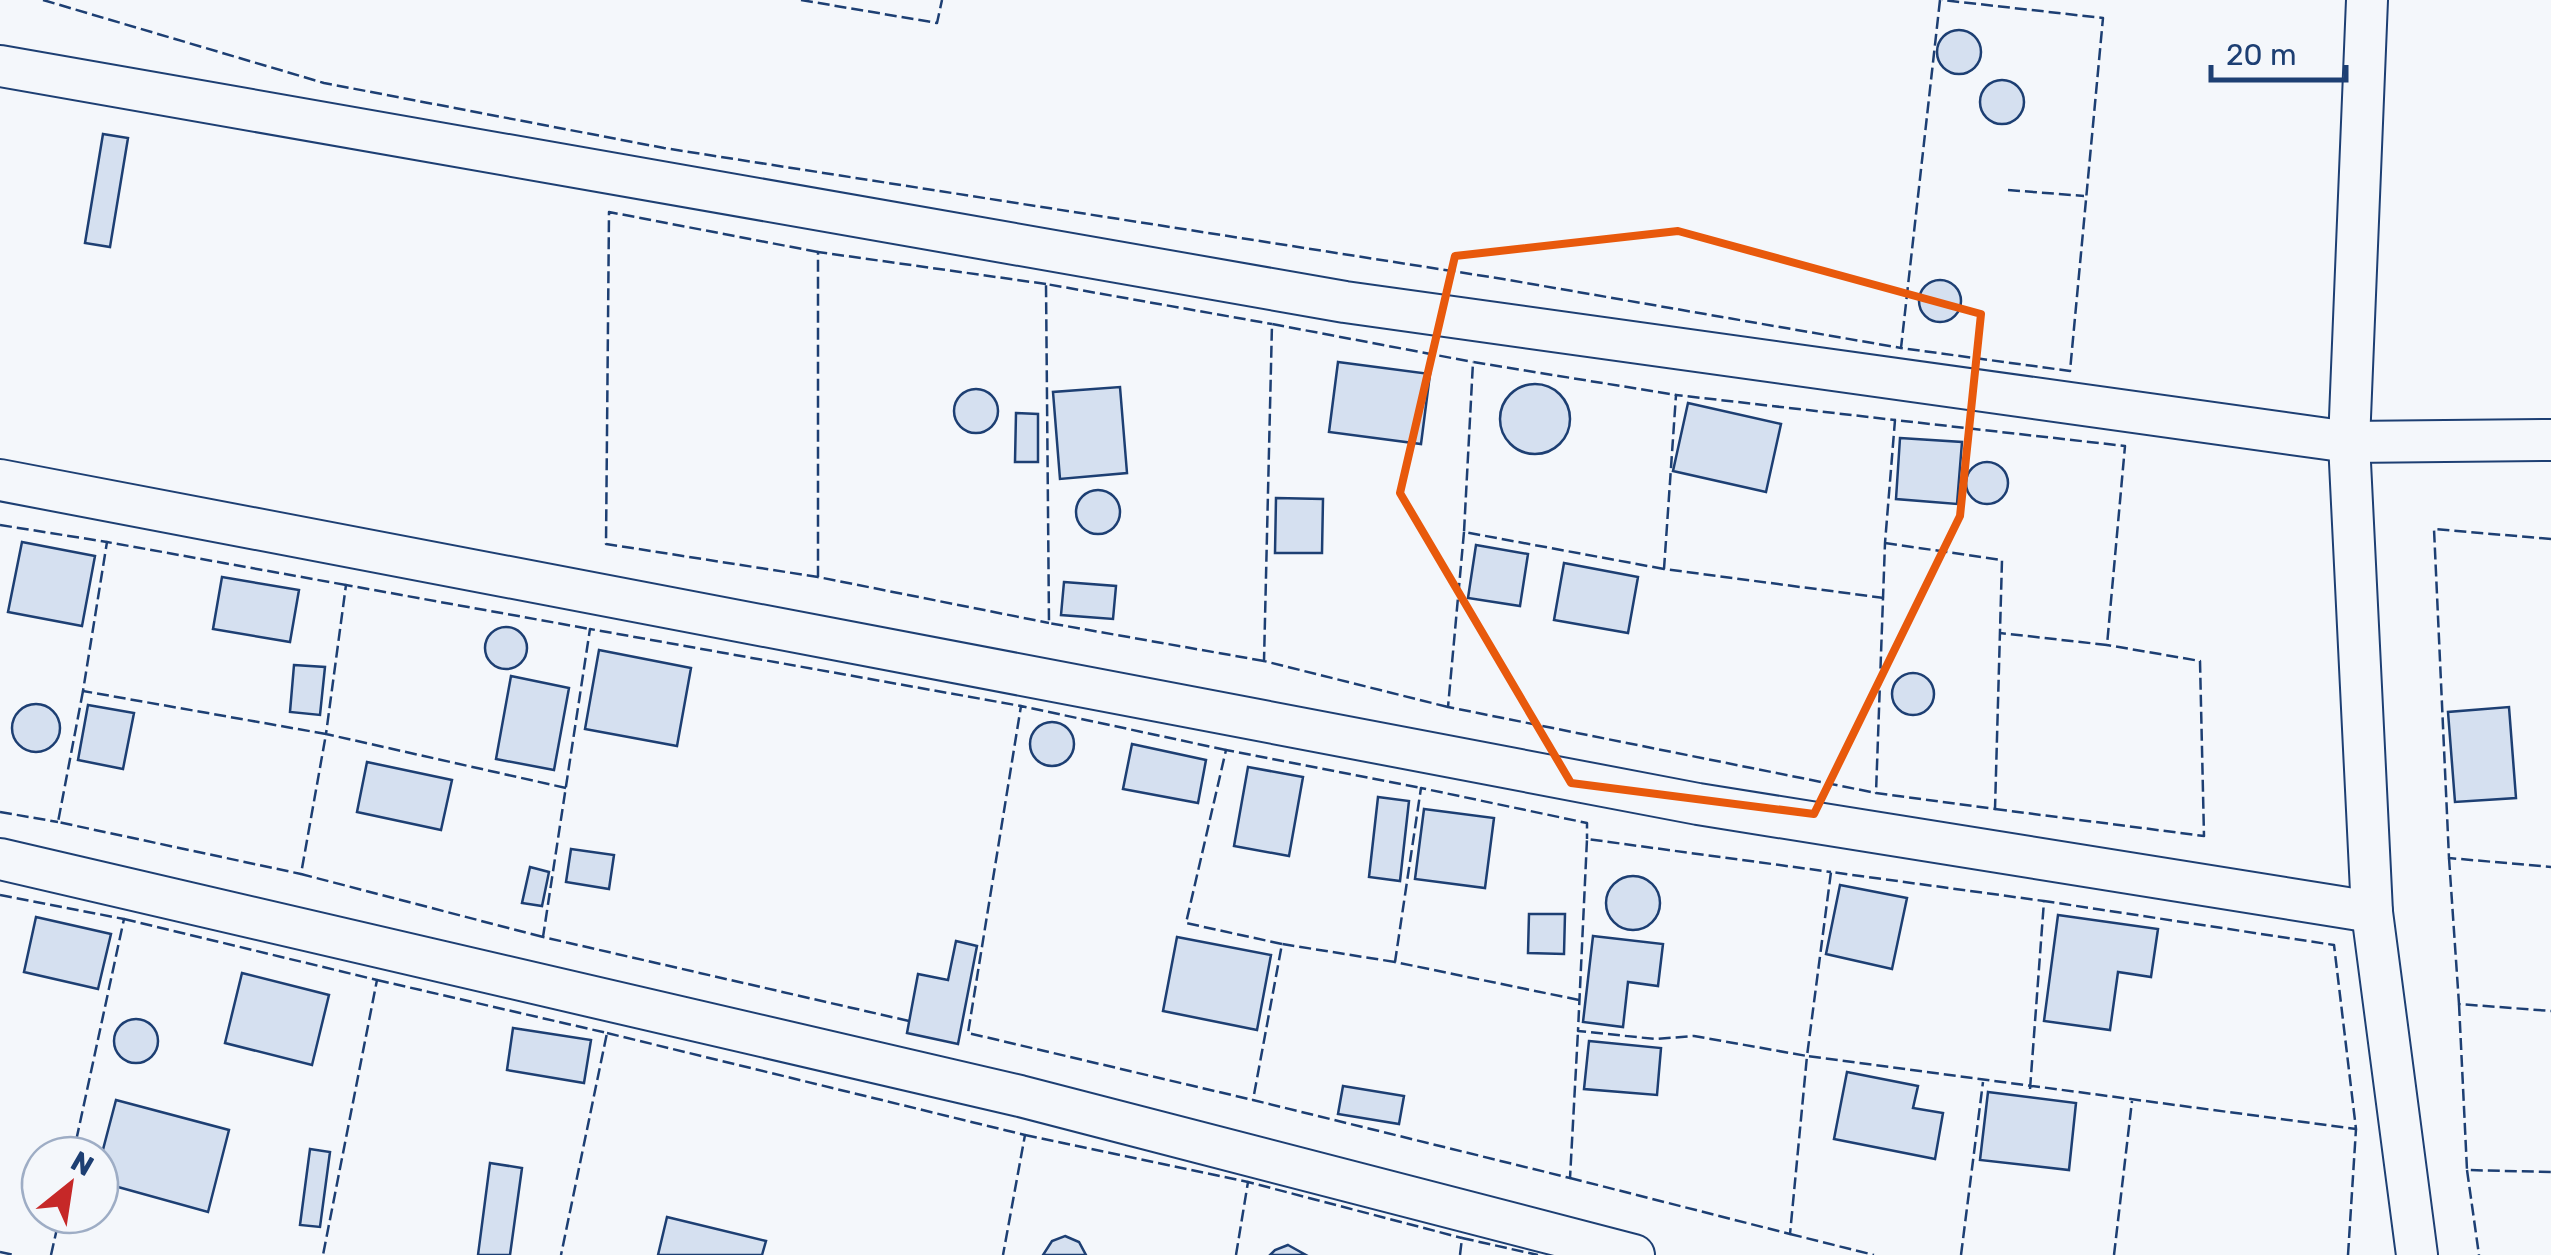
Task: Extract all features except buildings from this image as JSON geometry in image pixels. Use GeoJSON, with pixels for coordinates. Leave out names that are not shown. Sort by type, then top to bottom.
{"type":"FeatureCollection","features":[{"type":"Feature","properties":{"kind":"street"},"geometry":{"type":"LineString","coordinates":[[2368,0],[2349,442],[2372,912],[2416,1255]]}},
{"type":"Feature","properties":{"kind":"street"},"geometry":{"type":"LineString","coordinates":[[0,66],[1344,302],[2349,442],[2551,440]]}},
{"type":"Feature","properties":{"kind":"street"},"geometry":{"type":"LineString","coordinates":[[0,480],[1698,804],[2372,912]]}},
{"type":"Feature","properties":{"kind":"street"},"geometry":{"type":"LineString","coordinates":[[0,859],[1020,1096],[1634,1255]]}},
{"type":"Feature","properties":{"kind":"highlighted area"},"geometry":{"type":"Polygon","coordinates":[[[1678,231],[1981,314],[1960,516],[1814,814],[1571,783],[1400,493],[1455,256],[1678,231]]]}},
{"type":"Feature","properties":{"kind":"fence"},"geometry":{"type":"LineString","coordinates":[[43,0],[324,83],[664,148],[1503,279],[1901,348]]}},
{"type":"Feature","properties":{"kind":"fence"},"geometry":{"type":"LineString","coordinates":[[801,0],[937,23],[942,0]]}},
{"type":"Feature","properties":{"kind":"fence"},"geometry":{"type":"LineString","coordinates":[[1940,0],[1901,348],[2070,371],[2103,18],[1942,0]]}},
{"type":"Feature","properties":{"kind":"fence"},"geometry":{"type":"LineString","coordinates":[[2008,190],[2084,196]]}},
{"type":"Feature","properties":{"kind":"fence"},"geometry":{"type":"LineString","coordinates":[[818,252],[609,212],[606,544],[818,577]]}},
{"type":"Feature","properties":{"kind":"fence"},"geometry":{"type":"LineString","coordinates":[[1046,284],[818,252],[818,577],[1049,623]]}},
{"type":"Feature","properties":{"kind":"fence"},"geometry":{"type":"LineString","coordinates":[[1264,661],[1049,623],[1046,284],[1272,324]]}},
{"type":"Feature","properties":{"kind":"fence"},"geometry":{"type":"LineString","coordinates":[[1448,707],[1264,661],[1272,324],[1473,362]]}},
{"type":"Feature","properties":{"kind":"fence"},"geometry":{"type":"LineString","coordinates":[[1664,569],[1464,532],[1473,362],[1676,395]]}},
{"type":"Feature","properties":{"kind":"fence"},"geometry":{"type":"LineString","coordinates":[[1884,598],[1664,569],[1676,395],[1895,420]]}},
{"type":"Feature","properties":{"kind":"fence"},"geometry":{"type":"LineString","coordinates":[[1885,543],[2002,560],[1995,809],[1876,793],[1885,543],[1895,420],[2125,446],[2107,645],[2000,633]]}},
{"type":"Feature","properties":{"kind":"fence"},"geometry":{"type":"LineString","coordinates":[[0,525],[107,542]]}},
{"type":"Feature","properties":{"kind":"fence"},"geometry":{"type":"LineString","coordinates":[[2551,539],[2434,529],[2449,858],[2551,867]]}},
{"type":"Feature","properties":{"kind":"fence"},"geometry":{"type":"LineString","coordinates":[[1464,532],[1448,707],[1876,793]]}},
{"type":"Feature","properties":{"kind":"fence"},"geometry":{"type":"LineString","coordinates":[[346,585],[107,542],[83,691],[326,734],[301,874],[543,937]]}},
{"type":"Feature","properties":{"kind":"fence"},"geometry":{"type":"LineString","coordinates":[[566,788],[326,734],[346,585],[590,629]]}},
{"type":"Feature","properties":{"kind":"fence"},"geometry":{"type":"LineString","coordinates":[[909,1021],[543,937],[590,629],[1021,706]]}},
{"type":"Feature","properties":{"kind":"fence"},"geometry":{"type":"LineString","coordinates":[[1995,809],[2204,836],[2200,661],[2107,645]]}},
{"type":"Feature","properties":{"kind":"fence"},"geometry":{"type":"LineString","coordinates":[[83,691],[58,822],[301,874]]}},
{"type":"Feature","properties":{"kind":"fence"},"geometry":{"type":"LineString","coordinates":[[1226,750],[1021,706],[968,1033],[1253,1100]]}},
{"type":"Feature","properties":{"kind":"fence"},"geometry":{"type":"LineString","coordinates":[[1282,944],[1186,923],[1226,750],[1421,788]]}},
{"type":"Feature","properties":{"kind":"fence"},"geometry":{"type":"LineString","coordinates":[[1579,1000],[1395,962],[1421,788],[1587,823],[1587,839]]}},
{"type":"Feature","properties":{"kind":"fence"},"geometry":{"type":"LineString","coordinates":[[0,812],[58,822]]}},
{"type":"Feature","properties":{"kind":"fence"},"geometry":{"type":"LineString","coordinates":[[1570,1178],[1790,1234],[1807,1056],[1694,1036],[1655,1039],[1578,1031],[1587,839],[1831,872]]}},
{"type":"Feature","properties":{"kind":"fence"},"geometry":{"type":"LineString","coordinates":[[2449,858],[2459,1004],[2551,1011]]}},
{"type":"Feature","properties":{"kind":"fence"},"geometry":{"type":"LineString","coordinates":[[2030,1089],[2044,901],[2334,945],[2356,1129],[1807,1056],[1831,872],[2044,901]]}},
{"type":"Feature","properties":{"kind":"fence"},"geometry":{"type":"LineString","coordinates":[[0,895],[124,919],[77,1135]]}},
{"type":"Feature","properties":{"kind":"fence"},"geometry":{"type":"LineString","coordinates":[[124,919],[377,980],[323,1255]]}},
{"type":"Feature","properties":{"kind":"fence"},"geometry":{"type":"LineString","coordinates":[[1395,962],[1282,944],[1253,1100],[1570,1178],[1578,1031]]}},
{"type":"Feature","properties":{"kind":"fence"},"geometry":{"type":"LineString","coordinates":[[377,980],[607,1033],[561,1255]]}},
{"type":"Feature","properties":{"kind":"fence"},"geometry":{"type":"LineString","coordinates":[[2459,1004],[2467,1170],[2551,1172]]}},
{"type":"Feature","properties":{"kind":"fence"},"geometry":{"type":"LineString","coordinates":[[607,1033],[1025,1135],[1003,1255]]}},
{"type":"Feature","properties":{"kind":"fence"},"geometry":{"type":"LineString","coordinates":[[1961,1255],[1983,1082]]}},
{"type":"Feature","properties":{"kind":"fence"},"geometry":{"type":"LineString","coordinates":[[2114,1255],[2132,1101]]}},
{"type":"Feature","properties":{"kind":"fence"},"geometry":{"type":"LineString","coordinates":[[2348,1255],[2356,1129]]}},
{"type":"Feature","properties":{"kind":"fence"},"geometry":{"type":"LineString","coordinates":[[1025,1135],[1248,1182]]}},
{"type":"Feature","properties":{"kind":"fence"},"geometry":{"type":"LineString","coordinates":[[2467,1170],[2479,1255]]}},
{"type":"Feature","properties":{"kind":"fence"},"geometry":{"type":"LineString","coordinates":[[1236,1255],[1248,1182],[1462,1238]]}},
{"type":"Feature","properties":{"kind":"fence"},"geometry":{"type":"LineString","coordinates":[[1790,1234],[1874,1255]]}},
{"type":"Feature","properties":{"kind":"fence"},"geometry":{"type":"LineString","coordinates":[[51,1255],[56,1235]]}},
{"type":"Feature","properties":{"kind":"fence"},"geometry":{"type":"LineString","coordinates":[[1460,1255],[1462,1238],[1538,1255]]}},
{"type":"Feature","properties":{"kind":"fence"},"geometry":{"type":"LineString","coordinates":[[0,1252],[14,1255]]}}]}
